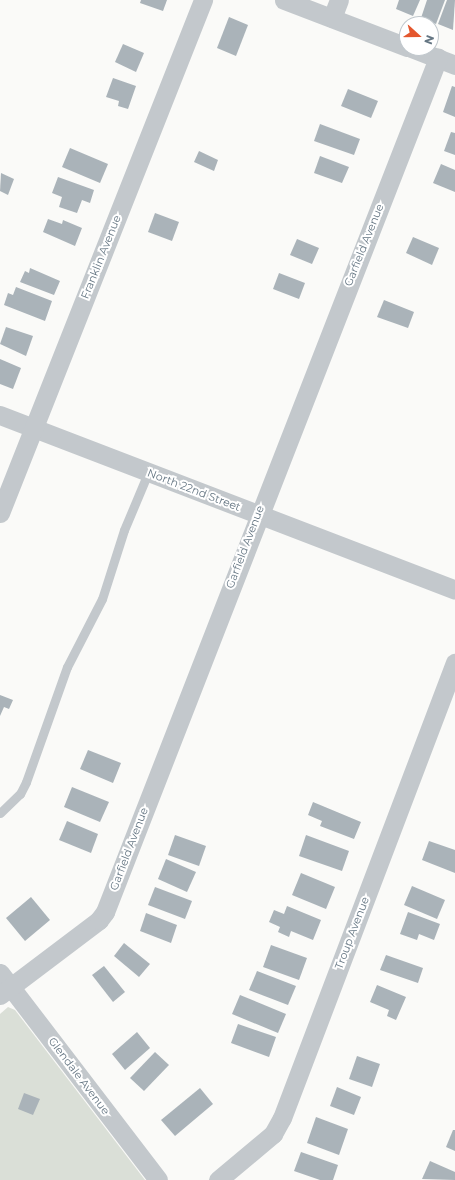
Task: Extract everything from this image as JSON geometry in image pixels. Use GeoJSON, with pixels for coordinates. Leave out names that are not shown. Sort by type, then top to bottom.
{"type":"FeatureCollection","features":[{"type":"Feature","properties":{"kind":"street","name":"Franklin Avenue"},"geometry":{"type":"LineString","coordinates":[[0,513],[203,0]]}},
{"type":"Feature","properties":{"kind":"street"},"geometry":{"type":"LineString","coordinates":[[284,0],[399,43]]}},
{"type":"Feature","properties":{"kind":"street"},"geometry":{"type":"LineString","coordinates":[[332,18],[339,0]]}},
{"type":"Feature","properties":{"kind":"street"},"geometry":{"type":"LineString","coordinates":[[433,56],[446,61]]}},
{"type":"Feature","properties":{"kind":"street","name":"Garfield Avenue"},"geometry":{"type":"LineString","coordinates":[[4,985],[99,920],[105,912],[258,515],[446,61]]}},
{"type":"Feature","properties":{"kind":"street","name":"North 22nd Street"},"geometry":{"type":"LineString","coordinates":[[0,415],[455,590]]}},
{"type":"Feature","properties":{"kind":"street","name":"Troup Avenue"},"geometry":{"type":"LineString","coordinates":[[218,1180],[273,1134],[282,1118],[455,663]]}},
{"type":"Feature","properties":{"kind":"street","name":"Glendale Avenue"},"geometry":{"type":"LineString","coordinates":[[4,985],[158,1180]]}},
{"type":"Feature","properties":{"kind":"lane"},"geometry":{"type":"LineString","coordinates":[[0,813],[20,794],[26,782],[67,667],[102,599],[124,530],[148,472]]}},
{"type":"Feature","properties":{"kind":"shaded area"},"geometry":{"type":"Polygon","coordinates":[[[8,1007],[15,1010],[145,1180],[0,1180],[0,1014],[8,1007]]]}},
{"type":"Feature","properties":{"kind":"building"},"geometry":{"type":"Polygon","coordinates":[[[141,0],[167,0],[163,11],[140,3],[141,0]]]}},
{"type":"Feature","properties":{"kind":"building"},"geometry":{"type":"Polygon","coordinates":[[[399,0],[420,0],[413,16],[396,9],[399,0]]]}},
{"type":"Feature","properties":{"kind":"building"},"geometry":{"type":"Polygon","coordinates":[[[427,0],[445,0],[439,16],[422,16],[427,0]]]}},
{"type":"Feature","properties":{"kind":"building"},"geometry":{"type":"Polygon","coordinates":[[[447,0],[455,0],[453,30],[439,24],[447,0]]]}},
{"type":"Feature","properties":{"kind":"building"},"geometry":{"type":"Polygon","coordinates":[[[229,17],[248,25],[236,56],[217,48],[229,17]]]}},
{"type":"Feature","properties":{"kind":"building"},"geometry":{"type":"Polygon","coordinates":[[[123,44],[144,53],[136,72],[115,62],[123,44]]]}},
{"type":"Feature","properties":{"kind":"building"},"geometry":{"type":"Polygon","coordinates":[[[113,78],[136,86],[128,109],[118,106],[119,101],[106,97],[113,78]]]}},
{"type":"Feature","properties":{"kind":"building"},"geometry":{"type":"Polygon","coordinates":[[[452,86],[455,87],[455,117],[443,112],[452,86]]]}},
{"type":"Feature","properties":{"kind":"building"},"geometry":{"type":"Polygon","coordinates":[[[348,89],[378,101],[371,118],[341,106],[348,89]]]}},
{"type":"Feature","properties":{"kind":"building"},"geometry":{"type":"Polygon","coordinates":[[[320,124],[360,139],[354,155],[314,141],[320,124]]]}},
{"type":"Feature","properties":{"kind":"building"},"geometry":{"type":"Polygon","coordinates":[[[451,132],[455,133],[455,155],[444,151],[451,132]]]}},
{"type":"Feature","properties":{"kind":"building"},"geometry":{"type":"Polygon","coordinates":[[[70,148],[108,164],[100,183],[62,167],[70,148]]]}},
{"type":"Feature","properties":{"kind":"building"},"geometry":{"type":"Polygon","coordinates":[[[199,151],[218,160],[214,171],[194,162],[199,151]]]}},
{"type":"Feature","properties":{"kind":"building"},"geometry":{"type":"Polygon","coordinates":[[[320,156],[349,167],[342,183],[314,173],[320,156]]]}},
{"type":"Feature","properties":{"kind":"building"},"geometry":{"type":"Polygon","coordinates":[[[441,164],[455,170],[455,192],[433,183],[441,164]]]}},
{"type":"Feature","properties":{"kind":"building"},"geometry":{"type":"Polygon","coordinates":[[[1,173],[14,179],[8,195],[0,191],[1,173]]]}},
{"type":"Feature","properties":{"kind":"building"},"geometry":{"type":"Polygon","coordinates":[[[58,177],[94,190],[90,203],[82,200],[77,213],[59,207],[62,197],[52,193],[58,177]]]}},
{"type":"Feature","properties":{"kind":"building"},"geometry":{"type":"Polygon","coordinates":[[[155,213],[179,222],[172,241],[148,232],[155,213]]]}},
{"type":"Feature","properties":{"kind":"building"},"geometry":{"type":"Polygon","coordinates":[[[48,219],[62,224],[63,220],[82,228],[75,246],[43,232],[48,219]]]}},
{"type":"Feature","properties":{"kind":"building"},"geometry":{"type":"Polygon","coordinates":[[[413,237],[439,248],[432,265],[406,253],[413,237]]]}},
{"type":"Feature","properties":{"kind":"building"},"geometry":{"type":"Polygon","coordinates":[[[297,239],[319,248],[312,264],[290,255],[297,239]]]}},
{"type":"Feature","properties":{"kind":"building"},"geometry":{"type":"Polygon","coordinates":[[[30,268],[60,281],[54,295],[20,282],[25,271],[29,273],[30,268]]]}},
{"type":"Feature","properties":{"kind":"building"},"geometry":{"type":"Polygon","coordinates":[[[279,273],[305,283],[299,299],[273,289],[279,273]]]}},
{"type":"Feature","properties":{"kind":"building"},"geometry":{"type":"Polygon","coordinates":[[[16,287],[52,301],[45,321],[4,305],[8,293],[13,295],[16,287]]]}},
{"type":"Feature","properties":{"kind":"building"},"geometry":{"type":"Polygon","coordinates":[[[384,300],[414,312],[408,328],[377,317],[384,300]]]}},
{"type":"Feature","properties":{"kind":"building"},"geometry":{"type":"Polygon","coordinates":[[[6,327],[33,336],[26,356],[0,344],[6,327]]]}},
{"type":"Feature","properties":{"kind":"building"},"geometry":{"type":"Polygon","coordinates":[[[0,359],[21,368],[13,389],[0,384],[0,359]]]}},
{"type":"Feature","properties":{"kind":"building"},"geometry":{"type":"Polygon","coordinates":[[[0,695],[13,700],[9,709],[4,707],[0,716],[0,695]]]}},
{"type":"Feature","properties":{"kind":"building"},"geometry":{"type":"Polygon","coordinates":[[[88,750],[121,763],[113,783],[80,769],[88,750]]]}},
{"type":"Feature","properties":{"kind":"building"},"geometry":{"type":"Polygon","coordinates":[[[72,787],[109,802],[100,822],[64,807],[72,787]]]}},
{"type":"Feature","properties":{"kind":"building"},"geometry":{"type":"Polygon","coordinates":[[[313,802],[361,822],[354,839],[320,826],[322,821],[308,815],[313,802]]]}},
{"type":"Feature","properties":{"kind":"building"},"geometry":{"type":"Polygon","coordinates":[[[67,821],[98,834],[91,853],[59,840],[67,821]]]}},
{"type":"Feature","properties":{"kind":"building"},"geometry":{"type":"Polygon","coordinates":[[[175,835],[206,846],[199,866],[168,855],[175,835]]]}},
{"type":"Feature","properties":{"kind":"building"},"geometry":{"type":"Polygon","coordinates":[[[306,835],[349,851],[342,871],[299,856],[306,835]]]}},
{"type":"Feature","properties":{"kind":"building"},"geometry":{"type":"Polygon","coordinates":[[[429,841],[455,850],[455,873],[422,860],[429,841]]]}},
{"type":"Feature","properties":{"kind":"building"},"geometry":{"type":"Polygon","coordinates":[[[166,859],[196,872],[187,892],[158,879],[166,859]]]}},
{"type":"Feature","properties":{"kind":"building"},"geometry":{"type":"Polygon","coordinates":[[[301,873],[335,887],[326,909],[292,895],[301,873]]]}},
{"type":"Feature","properties":{"kind":"building"},"geometry":{"type":"Polygon","coordinates":[[[412,886],[445,900],[437,919],[404,905],[412,886]]]}},
{"type":"Feature","properties":{"kind":"building"},"geometry":{"type":"Polygon","coordinates":[[[155,887],[192,901],[185,919],[148,905],[155,887]]]}},
{"type":"Feature","properties":{"kind":"building"},"geometry":{"type":"Polygon","coordinates":[[[31,897],[50,920],[25,941],[6,918],[31,897]]]}},
{"type":"Feature","properties":{"kind":"building"},"geometry":{"type":"Polygon","coordinates":[[[287,906],[321,920],[313,940],[291,931],[289,937],[278,932],[280,927],[269,922],[274,910],[284,914],[287,906]]]}},
{"type":"Feature","properties":{"kind":"building"},"geometry":{"type":"Polygon","coordinates":[[[408,912],[440,924],[434,940],[419,934],[417,940],[400,934],[408,912]]]}},
{"type":"Feature","properties":{"kind":"building"},"geometry":{"type":"Polygon","coordinates":[[[146,913],[177,925],[171,943],[140,931],[146,913]]]}},
{"type":"Feature","properties":{"kind":"building"},"geometry":{"type":"Polygon","coordinates":[[[124,943],[150,964],[139,977],[114,956],[124,943]]]}},
{"type":"Feature","properties":{"kind":"building"},"geometry":{"type":"Polygon","coordinates":[[[271,945],[307,958],[299,980],[263,967],[271,945]]]}},
{"type":"Feature","properties":{"kind":"building"},"geometry":{"type":"Polygon","coordinates":[[[386,955],[423,968],[418,983],[380,970],[386,955]]]}},
{"type":"Feature","properties":{"kind":"building"},"geometry":{"type":"Polygon","coordinates":[[[104,966],[125,992],[113,1002],[92,975],[104,966]]]}},
{"type":"Feature","properties":{"kind":"building"},"geometry":{"type":"Polygon","coordinates":[[[257,971],[296,986],[288,1005],[249,990],[257,971]]]}},
{"type":"Feature","properties":{"kind":"building"},"geometry":{"type":"Polygon","coordinates":[[[377,985],[406,997],[396,1020],[387,1016],[389,1010],[370,1002],[377,985]]]}},
{"type":"Feature","properties":{"kind":"building"},"geometry":{"type":"Polygon","coordinates":[[[240,995],[286,1014],[278,1033],[232,1014],[240,995]]]}},
{"type":"Feature","properties":{"kind":"building"},"geometry":{"type":"Polygon","coordinates":[[[238,1024],[276,1037],[269,1057],[231,1043],[238,1024]]]}},
{"type":"Feature","properties":{"kind":"building"},"geometry":{"type":"Polygon","coordinates":[[[137,1032],[150,1048],[125,1070],[112,1054],[137,1032]]]}},
{"type":"Feature","properties":{"kind":"building"},"geometry":{"type":"Polygon","coordinates":[[[155,1052],[169,1065],[144,1091],[130,1078],[155,1052]]]}},
{"type":"Feature","properties":{"kind":"building"},"geometry":{"type":"Polygon","coordinates":[[[357,1056],[380,1064],[372,1087],[349,1079],[357,1056]]]}},
{"type":"Feature","properties":{"kind":"building"},"geometry":{"type":"Polygon","coordinates":[[[337,1087],[361,1097],[354,1115],[330,1106],[337,1087]]]}},
{"type":"Feature","properties":{"kind":"building"},"geometry":{"type":"Polygon","coordinates":[[[200,1088],[213,1104],[175,1136],[161,1120],[200,1088]]]}},
{"type":"Feature","properties":{"kind":"building"},"geometry":{"type":"Polygon","coordinates":[[[24,1093],[40,1099],[33,1115],[18,1109],[24,1093]]]}},
{"type":"Feature","properties":{"kind":"building"},"geometry":{"type":"Polygon","coordinates":[[[316,1117],[348,1129],[339,1155],[307,1143],[316,1117]]]}},
{"type":"Feature","properties":{"kind":"building"},"geometry":{"type":"Polygon","coordinates":[[[453,1130],[455,1130],[455,1151],[446,1147],[453,1130]]]}},
{"type":"Feature","properties":{"kind":"building"},"geometry":{"type":"Polygon","coordinates":[[[301,1152],[338,1165],[333,1180],[320,1180],[294,1171],[301,1152]]]}},
{"type":"Feature","properties":{"kind":"building"},"geometry":{"type":"Polygon","coordinates":[[[430,1161],[455,1172],[455,1180],[422,1179],[430,1161]]]}}]}
